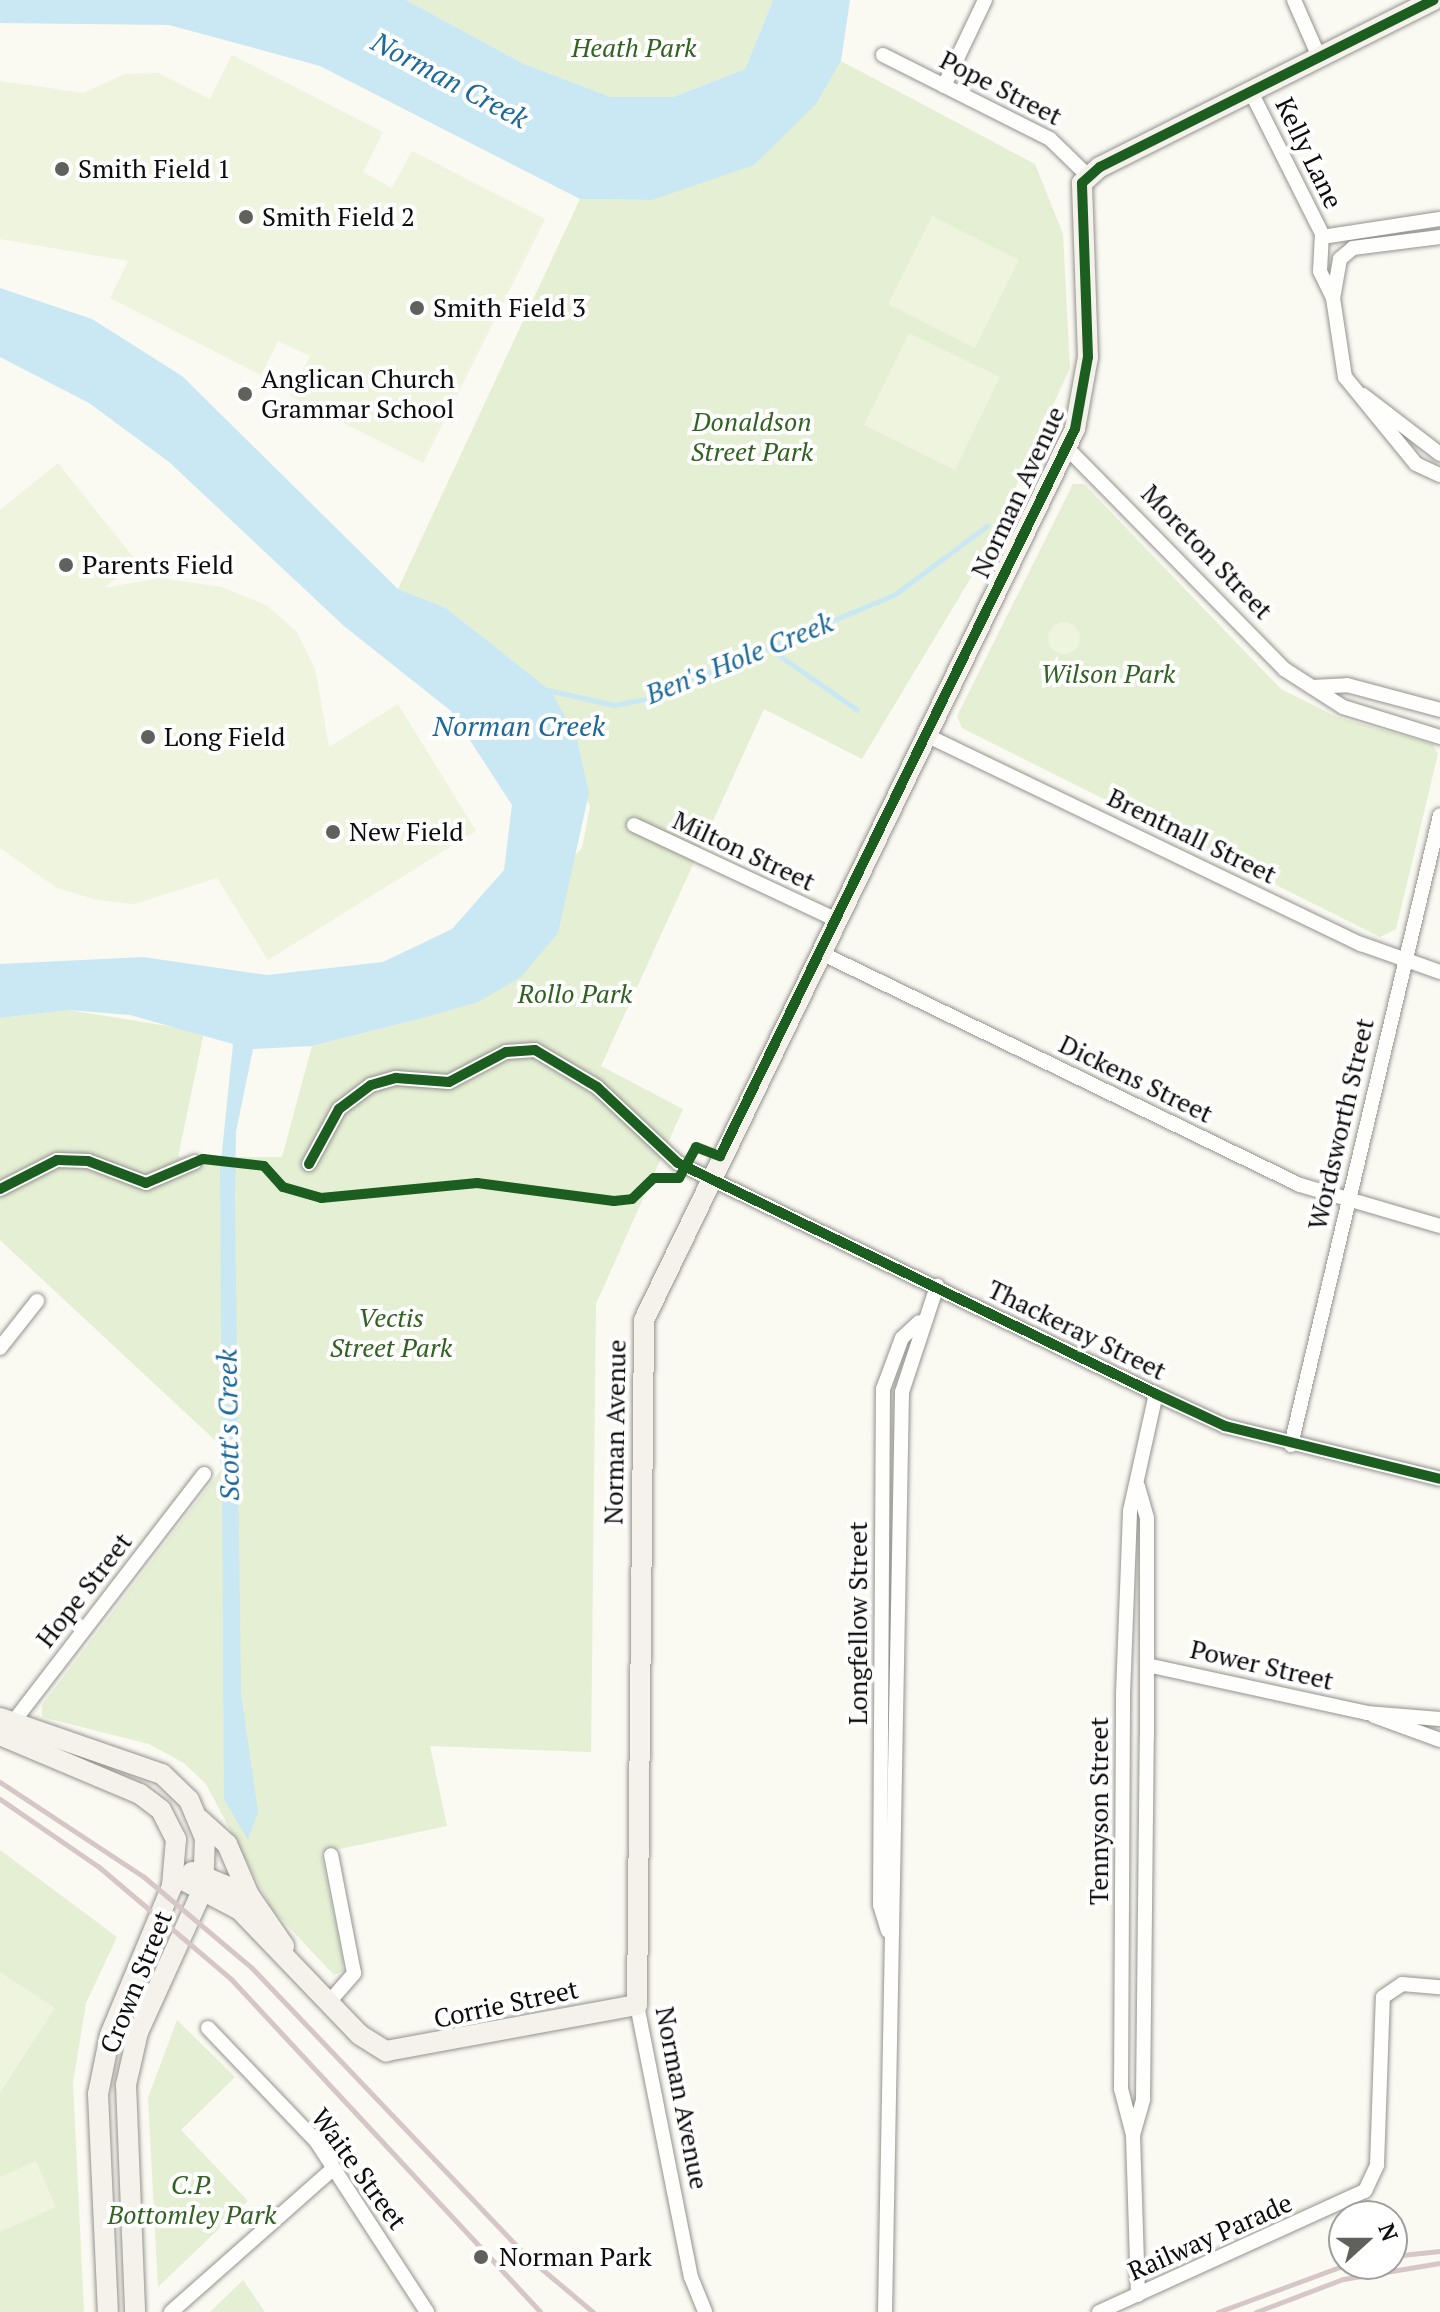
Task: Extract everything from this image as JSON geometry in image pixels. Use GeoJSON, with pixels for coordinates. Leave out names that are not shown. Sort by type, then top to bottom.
{"type":"FeatureCollection","features":[{"type":"Feature","properties":{"kind":"street"},"geometry":{"type":"LineString","coordinates":[[944,86],[985,0]]}},
{"type":"Feature","properties":{"kind":"street"},"geometry":{"type":"LineString","coordinates":[[1294,0],[1319,57]]}},
{"type":"Feature","properties":{"kind":"street"},"geometry":{"type":"LineString","coordinates":[[1087,175],[1433,0]]}},
{"type":"Feature","properties":{"kind":"street","name":"Pope Street"},"geometry":{"type":"LineString","coordinates":[[883,55],[1062,147],[1087,175]]}},
{"type":"Feature","properties":{"kind":"street","name":"Kelly Lane"},"geometry":{"type":"LineString","coordinates":[[1251,92],[1323,236]]}},
{"type":"Feature","properties":{"kind":"street","name":"Norman Avenue"},"geometry":{"type":"LineString","coordinates":[[704,2311],[637,2005],[641,1338],[648,1305],[709,1177],[1067,448],[1088,376],[1077,211],[1087,175]]}},
{"type":"Feature","properties":{"kind":"street"},"geometry":{"type":"LineString","coordinates":[[1333,298],[1320,271],[1323,236],[1440,219]]}},
{"type":"Feature","properties":{"kind":"street"},"geometry":{"type":"LineString","coordinates":[[1440,237],[1353,248],[1339,261],[1333,298],[1341,364],[1356,391],[1416,464],[1440,475]]}},
{"type":"Feature","properties":{"kind":"street"},"geometry":{"type":"LineString","coordinates":[[1356,391],[1440,454]]}},
{"type":"Feature","properties":{"kind":"street","name":"Moreton Street"},"geometry":{"type":"LineString","coordinates":[[1067,448],[1284,669],[1343,707],[1440,737]]}},
{"type":"Feature","properties":{"kind":"street"},"geometry":{"type":"LineString","coordinates":[[1312,687],[1347,685],[1440,710]]}},
{"type":"Feature","properties":{"kind":"street","name":"Brentnall Street"},"geometry":{"type":"LineString","coordinates":[[926,735],[1405,961],[1440,972]]}},
{"type":"Feature","properties":{"kind":"street","name":"Wordsworth Street"},"geometry":{"type":"LineString","coordinates":[[1291,1445],[1440,815]]}},
{"type":"Feature","properties":{"kind":"street","name":"Milton Street"},"geometry":{"type":"LineString","coordinates":[[634,825],[835,919]]}},
{"type":"Feature","properties":{"kind":"street","name":"Dickens Street"},"geometry":{"type":"LineString","coordinates":[[819,952],[1347,1202],[1440,1226]]}},
{"type":"Feature","properties":{"kind":"street","name":"Thackeray Street"},"geometry":{"type":"LineString","coordinates":[[309,1164],[339,1109],[371,1085],[396,1078],[449,1082],[527,1049],[577,1072],[672,1159],[1156,1394],[1225,1426],[1291,1445],[1440,1479]]}},
{"type":"Feature","properties":{"kind":"street"},"geometry":{"type":"LineString","coordinates":[[0,1189],[57,1160],[88,1161],[146,1183],[195,1162]]}},
{"type":"Feature","properties":{"kind":"street","name":"Longfellow Street"},"geometry":{"type":"LineString","coordinates":[[885,2312],[889,1935],[880,1905],[883,1389],[902,1338],[919,1322],[937,1286]]}},
{"type":"Feature","properties":{"kind":"street"},"geometry":{"type":"LineString","coordinates":[[0,1348],[37,1301]]}},
{"type":"Feature","properties":{"kind":"street","name":"Tennyson Street"},"geometry":{"type":"LineString","coordinates":[[1138,2295],[1133,2135],[1121,2089],[1123,1694],[1130,1511],[1138,1486],[1140,1442],[1156,1394]]}},
{"type":"Feature","properties":{"kind":"street","name":"Hope Street"},"geometry":{"type":"LineString","coordinates":[[4,1728],[204,1474]]}},
{"type":"Feature","properties":{"kind":"street","name":"Tennyson Street"},"geometry":{"type":"LineString","coordinates":[[1133,2135],[1143,2099],[1147,1665],[1147,1518],[1138,1486]]}},
{"type":"Feature","properties":{"kind":"street","name":"Power Street"},"geometry":{"type":"LineString","coordinates":[[1147,1665],[1367,1713],[1440,1719]]}},
{"type":"Feature","properties":{"kind":"street","name":"Power Street"},"geometry":{"type":"LineString","coordinates":[[1367,1713],[1440,1740]]}},
{"type":"Feature","properties":{"kind":"street"},"geometry":{"type":"LineString","coordinates":[[4,1728],[151,1768],[182,1791],[199,1819],[227,1844],[249,1895],[290,1958]]}},
{"type":"Feature","properties":{"kind":"street"},"geometry":{"type":"LineString","coordinates":[[4,1728],[152,1803],[172,1828],[176,1872],[249,1895]]}},
{"type":"Feature","properties":{"kind":"street"},"geometry":{"type":"LineString","coordinates":[[199,1819],[204,1882],[240,1910],[330,2001],[354,1973],[331,1855]]}},
{"type":"Feature","properties":{"kind":"street","name":"Crown Street"},"geometry":{"type":"LineString","coordinates":[[108,2312],[98,2145],[101,2069],[176,1872]]}},
{"type":"Feature","properties":{"kind":"street","name":"Crown Street"},"geometry":{"type":"LineString","coordinates":[[135,2312],[123,2123],[129,2064],[204,1882]]}},
{"type":"Feature","properties":{"kind":"street","name":"Railway Parade"},"geometry":{"type":"LineString","coordinates":[[1099,2312],[1365,2191],[1377,2165],[1383,1997],[1402,1984],[1440,1987]]}},
{"type":"Feature","properties":{"kind":"street","name":"Corrie Street"},"geometry":{"type":"LineString","coordinates":[[330,2001],[386,2051],[637,2005]]}},
{"type":"Feature","properties":{"kind":"street","name":"Waite Street"},"geometry":{"type":"LineString","coordinates":[[208,2028],[334,2168],[427,2312]]}},
{"type":"Feature","properties":{"kind":"street"},"geometry":{"type":"LineString","coordinates":[[171,2312],[334,2168]]}},
{"type":"Feature","properties":{"kind":"green space","name":"Heath Park"},"geometry":{"type":"Polygon","coordinates":[[[406,0],[773,0],[745,69],[673,97],[611,97],[524,64],[406,0]]]}},
{"type":"Feature","properties":{"kind":"green space"},"geometry":{"type":"Polygon","coordinates":[[[232,55],[383,132],[363,172],[392,188],[412,151],[545,219],[423,463],[290,396],[310,356],[278,341],[261,375],[110,298],[128,261],[0,239],[0,81],[84,93],[125,74],[159,73],[210,99],[232,55]]]}},
{"type":"Feature","properties":{"kind":"green space"},"geometry":{"type":"Polygon","coordinates":[[[841,61],[1035,164],[1063,234],[1070,368],[984,556],[862,759],[764,709],[601,1066],[683,1109],[596,1304],[591,1752],[430,1746],[447,1826],[321,1853],[343,1960],[343,1971],[334,1975],[272,1909],[206,1784],[184,1763],[149,1744],[42,1717],[42,1705],[221,1470],[218,1443],[0,1240],[0,1018],[69,1010],[204,1032],[178,1157],[282,1157],[312,1046],[419,1019],[582,848],[590,807],[551,691],[446,608],[398,589],[580,199],[652,200],[817,103],[841,61]]]}},
{"type":"Feature","properties":{"kind":"green space"},"geometry":{"type":"Polygon","coordinates":[[[932,216],[1019,260],[975,348],[888,304],[932,216]]]}},
{"type":"Feature","properties":{"kind":"green space"},"geometry":{"type":"Polygon","coordinates":[[[909,333],[1000,377],[955,470],[864,425],[909,333]]]}},
{"type":"Feature","properties":{"kind":"green space"},"geometry":{"type":"Polygon","coordinates":[[[58,463],[137,562],[104,588],[160,578],[221,587],[266,605],[296,631],[315,669],[329,747],[398,704],[476,831],[268,960],[217,878],[134,904],[97,900],[57,888],[0,848],[0,510],[58,463]]]}},
{"type":"Feature","properties":{"kind":"green space","name":"Wilson Park"},"geometry":{"type":"Polygon","coordinates":[[[1073,484],[1084,484],[1281,689],[1337,717],[1433,744],[1438,754],[1396,929],[1380,937],[962,728],[957,716],[1073,484]]]}},
{"type":"Feature","properties":{"kind":"green space"},"geometry":{"type":"Polygon","coordinates":[[[1064,622],[1075,627],[1080,638],[1075,649],[1064,654],[1053,649],[1048,638],[1053,627],[1064,622]]]}},
{"type":"Feature","properties":{"kind":"green space","name":"C.P. Bottomley Park"},"geometry":{"type":"Polygon","coordinates":[[[0,1850],[117,1937],[86,2003],[73,2083],[84,2312],[0,2312],[0,1850]]]}},
{"type":"Feature","properties":{"kind":"green space"},"geometry":{"type":"Polygon","coordinates":[[[0,1972],[55,2008],[0,2093],[0,1972]]]}},
{"type":"Feature","properties":{"kind":"green space","name":"C.P. Bottomley Park"},"geometry":{"type":"Polygon","coordinates":[[[177,2020],[235,2077],[181,2130],[248,2201],[158,2287],[148,2098],[177,2020]]]}},
{"type":"Feature","properties":{"kind":"green space"},"geometry":{"type":"Polygon","coordinates":[[[36,2161],[56,2207],[0,2232],[0,2177],[36,2161]]]}},
{"type":"Feature","properties":{"kind":"green space","name":"C.P. Bottomley Park"},"geometry":{"type":"Polygon","coordinates":[[[243,2280],[265,2312],[210,2312],[243,2280]]]}},
{"type":"Feature","properties":{"kind":"water","name":"Norman Creek"},"geometry":{"type":"Polygon","coordinates":[[[0,0],[406,0],[524,64],[611,97],[673,97],[745,69],[773,0],[850,0],[841,61],[817,103],[754,165],[652,200],[580,199],[320,66],[169,25],[0,23],[0,0]]]}},
{"type":"Feature","properties":{"kind":"water","name":"Norman Creek"},"geometry":{"type":"Polygon","coordinates":[[[0,288],[92,319],[182,376],[398,589],[446,608],[551,691],[577,739],[589,793],[558,933],[521,977],[478,1002],[419,1019],[312,1046],[253,1049],[236,1132],[235,1199],[241,1693],[258,1812],[248,1840],[224,1799],[220,1171],[233,1044],[130,1015],[69,1010],[0,1018],[0,964],[143,957],[267,975],[383,962],[452,929],[504,870],[512,805],[451,711],[344,626],[169,462],[89,403],[0,357],[0,288]]]}},
{"type":"Feature","properties":{"kind":"waterway","name":"Ben's Hole Creek"},"geometry":{"type":"LineString","coordinates":[[547,690],[614,705],[645,699],[894,595],[987,526]]}},
{"type":"Feature","properties":{"kind":"waterway"},"geometry":{"type":"LineString","coordinates":[[770,649],[857,710]]}},
{"type":"Feature","properties":{"kind":"railway"},"geometry":{"type":"LineString","coordinates":[[0,1782],[144,1877],[252,1968],[525,2255],[593,2312]]}},
{"type":"Feature","properties":{"kind":"railway"},"geometry":{"type":"LineString","coordinates":[[0,1799],[99,1867],[231,1979],[540,2312]]}},
{"type":"Feature","properties":{"kind":"railway"},"geometry":{"type":"LineString","coordinates":[[1408,2254],[1440,2251]]}},
{"type":"Feature","properties":{"kind":"railway"},"geometry":{"type":"LineString","coordinates":[[1256,2312],[1343,2279],[1440,2263]]}},
{"type":"Feature","properties":{"kind":"railway"},"geometry":{"type":"LineString","coordinates":[[1218,2312],[1328,2271]]}},
{"type":"Feature","properties":{"kind":"cycle path"},"geometry":{"type":"LineString","coordinates":[[0,1189],[57,1160],[88,1161],[146,1183],[203,1159],[264,1166],[283,1187],[321,1198],[477,1183],[614,1201],[632,1199],[654,1178],[679,1178],[696,1147],[720,1156],[1075,429],[1088,357],[1082,183],[1100,167],[1433,0]]}},
{"type":"Feature","properties":{"kind":"cycle path"},"geometry":{"type":"LineString","coordinates":[[309,1164],[339,1109],[371,1085],[396,1078],[449,1082],[506,1052],[535,1050],[597,1087],[678,1163],[1156,1394],[1225,1426],[1440,1479]]}},
{"type":"Feature","properties":{"kind":"place","name":"Smith Field 1"},"geometry":{"type":"Point","coordinates":[62,169]}},
{"type":"Feature","properties":{"kind":"place","name":"Smith Field 2"},"geometry":{"type":"Point","coordinates":[246,217]}},
{"type":"Feature","properties":{"kind":"place","name":"Smith Field 3"},"geometry":{"type":"Point","coordinates":[417,308]}},
{"type":"Feature","properties":{"kind":"place","name":"Anglican Church Grammar School"},"geometry":{"type":"Point","coordinates":[245,394]}},
{"type":"Feature","properties":{"kind":"place","name":"Parents Field"},"geometry":{"type":"Point","coordinates":[66,565]}},
{"type":"Feature","properties":{"kind":"place","name":"Long Field"},"geometry":{"type":"Point","coordinates":[148,737]}},
{"type":"Feature","properties":{"kind":"place","name":"New Field"},"geometry":{"type":"Point","coordinates":[333,832]}},
{"type":"Feature","properties":{"kind":"place","name":"Norman Park"},"geometry":{"type":"Point","coordinates":[481,2257]}},
{"type":"Feature","properties":{"kind":"park label","name":"Donaldson Street Park"},"geometry":{"type":"Point","coordinates":[752,437]}},
{"type":"Feature","properties":{"kind":"park label","name":"Rollo Park"},"geometry":{"type":"Point","coordinates":[575,994]}},
{"type":"Feature","properties":{"kind":"park label","name":"Vectis Street Park"},"geometry":{"type":"Point","coordinates":[391,1333]}},
{"type":"Feature","properties":{"kind":"water label","name":"Scott's Creek"},"geometry":{"type":"Point","coordinates":[228,1425]}}]}
